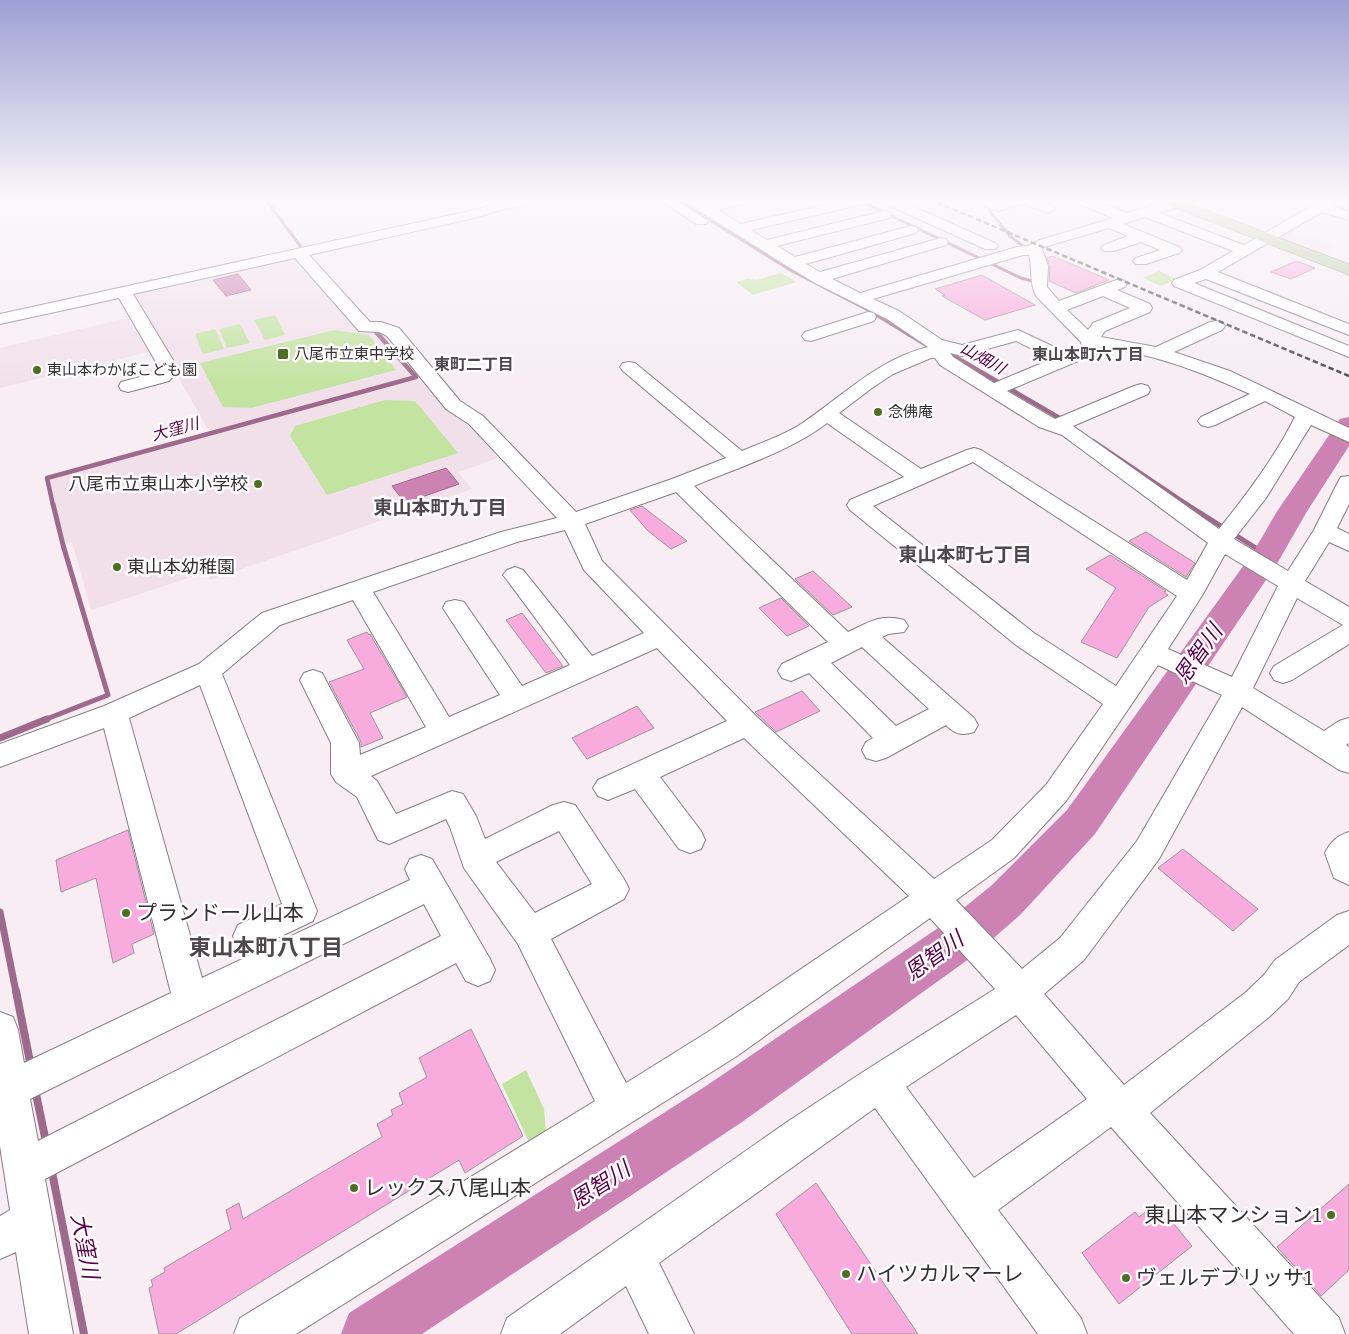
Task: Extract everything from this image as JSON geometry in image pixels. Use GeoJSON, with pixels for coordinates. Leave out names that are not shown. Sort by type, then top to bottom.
{"type":"FeatureCollection","features":[{"type":"Feature","properties":{"kind":"main road"},"geometry":{"type":"LineString","coordinates":[[1326,261],[1349,270]]}},
{"type":"Feature","properties":{"kind":"street"},"geometry":{"type":"LineString","coordinates":[[0,319],[265,261]]}},
{"type":"Feature","properties":{"kind":"street"},"geometry":{"type":"LineString","coordinates":[[307,261],[365,326],[381,327],[393,332],[453,405],[476,420],[572,520],[592,565],[747,724],[935,902],[1016,987],[1118,1106],[1323,1334]]}},
{"type":"Feature","properties":{"kind":"street"},"geometry":{"type":"LineString","coordinates":[[767,261],[868,317],[936,350],[962,351],[1018,335],[1066,359]]}},
{"type":"Feature","properties":{"kind":"street"},"geometry":{"type":"LineString","coordinates":[[789,261],[818,278],[893,315],[936,350],[946,361],[1029,405],[1046,423],[1062,424],[1141,390]]}},
{"type":"Feature","properties":{"kind":"street"},"geometry":{"type":"LineString","coordinates":[[792,263],[798,261]]}},
{"type":"Feature","properties":{"kind":"street"},"geometry":{"type":"LineString","coordinates":[[818,278],[875,261]]}},
{"type":"Feature","properties":{"kind":"street"},"geometry":{"type":"LineString","coordinates":[[842,290],[939,261]]}},
{"type":"Feature","properties":{"kind":"street"},"geometry":{"type":"LineString","coordinates":[[859,298],[984,261]]}},
{"type":"Feature","properties":{"kind":"street"},"geometry":{"type":"LineString","coordinates":[[999,388],[1092,349],[1089,341],[1056,308],[1039,287],[1040,261]]}},
{"type":"Feature","properties":{"kind":"street"},"geometry":{"type":"LineString","coordinates":[[1226,261],[1206,273],[1180,283],[1349,352]]}},
{"type":"Feature","properties":{"kind":"street"},"geometry":{"type":"LineString","coordinates":[[1206,273],[1349,330]]}},
{"type":"Feature","properties":{"kind":"street"},"geometry":{"type":"LineString","coordinates":[[1056,308],[1119,284]]}},
{"type":"Feature","properties":{"kind":"street"},"geometry":{"type":"LineString","coordinates":[[1089,341],[1099,327],[1144,308],[1103,290]]}},
{"type":"Feature","properties":{"kind":"street"},"geometry":{"type":"LineString","coordinates":[[123,291],[170,370],[162,377],[128,386]]}},
{"type":"Feature","properties":{"kind":"street"},"geometry":{"type":"LineString","coordinates":[[811,336],[868,317]]}},
{"type":"Feature","properties":{"kind":"street"},"geometry":{"type":"LineString","coordinates":[[1157,353],[1216,326]]}},
{"type":"Feature","properties":{"kind":"street"},"geometry":{"type":"LineString","coordinates":[[832,329],[850,340]]}},
{"type":"Feature","properties":{"kind":"street"},"geometry":{"type":"LineString","coordinates":[[1089,341],[1111,342],[1198,365],[1349,436]]}},
{"type":"Feature","properties":{"kind":"street"},"geometry":{"type":"LineString","coordinates":[[0,756],[114,713],[208,671],[271,619],[509,536],[572,520],[680,484],[740,460],[807,429],[865,384],[887,370],[936,350]]}},
{"type":"Feature","properties":{"kind":"street"},"geometry":{"type":"LineString","coordinates":[[628,367],[740,460]]}},
{"type":"Feature","properties":{"kind":"street"},"geometry":{"type":"LineString","coordinates":[[1208,422],[1263,395]]}},
{"type":"Feature","properties":{"kind":"street"},"geometry":{"type":"LineString","coordinates":[[827,414],[920,478]]}},
{"type":"Feature","properties":{"kind":"street"},"geometry":{"type":"LineString","coordinates":[[256,1334],[724,1043],[935,902],[1002,849],[1056,794],[1156,654],[1226,537],[1255,498],[1296,436],[1306,415]]}},
{"type":"Feature","properties":{"kind":"street"},"geometry":{"type":"LineString","coordinates":[[1062,424],[1069,431],[1291,582],[1349,618]]}},
{"type":"Feature","properties":{"kind":"street"},"geometry":{"type":"LineString","coordinates":[[1120,702],[1025,639],[858,506],[974,454],[1191,594]]}},
{"type":"Feature","properties":{"kind":"street"},"geometry":{"type":"LineString","coordinates":[[680,484],[854,639],[956,718],[885,746],[802,665],[854,639],[885,625],[894,626]]}},
{"type":"Feature","properties":{"kind":"street"},"geometry":{"type":"LineString","coordinates":[[523,1334],[1072,949],[1148,850],[1291,582],[1325,530],[1347,488]]}},
{"type":"Feature","properties":{"kind":"street"},"geometry":{"type":"LineString","coordinates":[[1325,530],[1349,544]]}},
{"type":"Feature","properties":{"kind":"street"},"geometry":{"type":"LineString","coordinates":[[515,575],[587,668]]}},
{"type":"Feature","properties":{"kind":"street"},"geometry":{"type":"LineString","coordinates":[[358,588],[443,731]]}},
{"type":"Feature","properties":{"kind":"street"},"geometry":{"type":"LineString","coordinates":[[455,608],[517,699]]}},
{"type":"Feature","properties":{"kind":"street"},"geometry":{"type":"LineString","coordinates":[[1283,673],[1349,632]]}},
{"type":"Feature","properties":{"kind":"street"},"geometry":{"type":"LineString","coordinates":[[346,774],[661,636]]}},
{"type":"Feature","properties":{"kind":"street"},"geometry":{"type":"LineString","coordinates":[[1156,654],[1233,689],[1294,728],[1325,745],[1349,762]]}},
{"type":"Feature","properties":{"kind":"street"},"geometry":{"type":"LineString","coordinates":[[208,671],[301,911],[250,936]]}},
{"type":"Feature","properties":{"kind":"street"},"geometry":{"type":"LineString","coordinates":[[313,680],[345,743],[346,774]]}},
{"type":"Feature","properties":{"kind":"street"},"geometry":{"type":"LineString","coordinates":[[114,713],[191,1002]]}},
{"type":"Feature","properties":{"kind":"street"},"geometry":{"type":"LineString","coordinates":[[608,788],[747,724]]}},
{"type":"Feature","properties":{"kind":"street"},"geometry":{"type":"LineString","coordinates":[[1325,745],[1349,729]]}},
{"type":"Feature","properties":{"kind":"street"},"geometry":{"type":"LineString","coordinates":[[640,773],[690,840]]}},
{"type":"Feature","properties":{"kind":"street"},"geometry":{"type":"LineString","coordinates":[[346,774],[367,789],[389,831],[452,803],[464,825],[475,858],[530,933],[619,1108]]}},
{"type":"Feature","properties":{"kind":"street"},"geometry":{"type":"LineString","coordinates":[[475,858],[564,814],[613,889],[530,933]]}},
{"type":"Feature","properties":{"kind":"street"},"geometry":{"type":"LineString","coordinates":[[1349,845],[1341,853],[1345,868],[1349,871]]}},
{"type":"Feature","properties":{"kind":"street"},"geometry":{"type":"LineString","coordinates":[[8,1109],[191,1002],[426,877],[470,956],[24,1169]]}},
{"type":"Feature","properties":{"kind":"street"},"geometry":{"type":"LineString","coordinates":[[970,1206],[1118,1106],[1257,1005],[1276,987],[1287,971],[1349,926]]}},
{"type":"Feature","properties":{"kind":"street"},"geometry":{"type":"LineString","coordinates":[[0,1030],[8,1109],[24,1169],[16,1230],[49,1333]]}},
{"type":"Feature","properties":{"kind":"street"},"geometry":{"type":"LineString","coordinates":[[879,1083],[1064,1334]]}},
{"type":"Feature","properties":{"kind":"street"},"geometry":{"type":"LineString","coordinates":[[632,1256],[672,1334]]}},
{"type":"Feature","properties":{"kind":"shaded area"},"geometry":{"type":"Polygon","coordinates":[[[277,261],[301,261],[362,328],[384,331],[416,377],[447,410],[464,420],[498,458],[458,472],[472,489],[210,580],[206,572],[91,610],[72,542],[63,545],[47,478],[210,433],[130,292],[277,261]]]}},
{"type":"Feature","properties":{"kind":"shaded area"},"geometry":{"type":"Polygon","coordinates":[[[238,274],[251,290],[226,296],[213,280],[238,274]]]}},
{"type":"Feature","properties":{"kind":"shaded area","name":"東山本わかばこども園"},"geometry":{"type":"Polygon","coordinates":[[[127,318],[149,352],[0,388],[0,348],[127,318]]]}},
{"type":"Feature","properties":{"kind":"shaded area"},"geometry":{"type":"Polygon","coordinates":[[[446,468],[459,484],[405,503],[392,486],[446,468]]]}},
{"type":"Feature","properties":{"kind":"green space"},"geometry":{"type":"Polygon","coordinates":[[[1159,271],[1177,279],[1161,286],[1143,278],[1159,271]]]}},
{"type":"Feature","properties":{"kind":"green space"},"geometry":{"type":"Polygon","coordinates":[[[781,273],[797,282],[753,295],[736,282],[747,279],[757,280],[781,273]]]}},
{"type":"Feature","properties":{"kind":"green space"},"geometry":{"type":"Polygon","coordinates":[[[275,315],[285,335],[265,340],[254,320],[275,315]]]}},
{"type":"Feature","properties":{"kind":"green space"},"geometry":{"type":"Polygon","coordinates":[[[240,324],[250,343],[227,348],[219,329],[240,324]]]}},
{"type":"Feature","properties":{"kind":"green space"},"geometry":{"type":"Polygon","coordinates":[[[215,329],[224,349],[203,354],[195,334],[215,329]]]}},
{"type":"Feature","properties":{"kind":"green space"},"geometry":{"type":"Polygon","coordinates":[[[334,330],[369,335],[396,370],[251,408],[223,407],[200,363],[334,330]]]}},
{"type":"Feature","properties":{"kind":"green space"},"geometry":{"type":"Polygon","coordinates":[[[385,400],[415,401],[458,453],[327,495],[290,436],[295,426],[385,400]]]}},
{"type":"Feature","properties":{"kind":"green space"},"geometry":{"type":"Polygon","coordinates":[[[526,1070],[544,1109],[546,1132],[529,1142],[502,1084],[526,1070]]]}},
{"type":"Feature","properties":{"kind":"building"},"geometry":{"type":"Polygon","coordinates":[[[1048,261],[1064,261],[1109,280],[1076,293],[1049,281],[1050,266],[1048,261]]]}},
{"type":"Feature","properties":{"kind":"building"},"geometry":{"type":"Polygon","coordinates":[[[1295,261],[1315,268],[1291,279],[1271,272],[1295,261]]]}},
{"type":"Feature","properties":{"kind":"building"},"geometry":{"type":"Polygon","coordinates":[[[982,275],[1035,305],[985,320],[942,296],[945,295],[935,289],[982,275]]]}},
{"type":"Feature","properties":{"kind":"building"},"geometry":{"type":"Polygon","coordinates":[[[642,506],[687,541],[671,549],[647,530],[630,510],[642,506]]]}},
{"type":"Feature","properties":{"kind":"building"},"geometry":{"type":"Polygon","coordinates":[[[1146,532],[1195,563],[1186,577],[1129,541],[1146,532]]]}},
{"type":"Feature","properties":{"kind":"building"},"geometry":{"type":"Polygon","coordinates":[[[1110,555],[1166,591],[1164,592],[1168,595],[1149,607],[1117,658],[1081,642],[1116,588],[1086,569],[1110,555]]]}},
{"type":"Feature","properties":{"kind":"building"},"geometry":{"type":"Polygon","coordinates":[[[813,571],[852,607],[833,615],[795,579],[813,571]]]}},
{"type":"Feature","properties":{"kind":"building"},"geometry":{"type":"Polygon","coordinates":[[[781,598],[809,626],[787,636],[759,608],[781,598]]]}},
{"type":"Feature","properties":{"kind":"building"},"geometry":{"type":"Polygon","coordinates":[[[522,613],[563,666],[546,673],[506,620],[522,613]]]}},
{"type":"Feature","properties":{"kind":"building"},"geometry":{"type":"Polygon","coordinates":[[[367,632],[370,634],[407,697],[370,713],[383,738],[361,747],[361,742],[329,682],[364,669],[347,640],[367,632]]]}},
{"type":"Feature","properties":{"kind":"building"},"geometry":{"type":"Polygon","coordinates":[[[802,691],[820,711],[776,732],[755,712],[802,691]]]}},
{"type":"Feature","properties":{"kind":"building"},"geometry":{"type":"Polygon","coordinates":[[[637,706],[654,728],[587,759],[572,738],[637,706]]]}},
{"type":"Feature","properties":{"kind":"building","name":"プランドール山本"},"geometry":{"type":"Polygon","coordinates":[[[128,830],[154,934],[132,944],[134,953],[113,963],[96,878],[61,892],[56,860],[128,830]]]}},
{"type":"Feature","properties":{"kind":"building"},"geometry":{"type":"Polygon","coordinates":[[[1183,849],[1258,909],[1233,931],[1158,868],[1183,849]]]}},
{"type":"Feature","properties":{"kind":"building","name":"レックス八尾山本"},"geometry":{"type":"Polygon","coordinates":[[[471,1029],[523,1136],[465,1173],[459,1160],[176,1334],[159,1334],[149,1288],[153,1286],[151,1280],[165,1272],[164,1268],[231,1229],[226,1210],[239,1203],[243,1219],[382,1137],[377,1124],[393,1115],[391,1110],[403,1104],[399,1093],[427,1077],[419,1058],[471,1029]]]}},
{"type":"Feature","properties":{"kind":"building","name":"ハイツカルマーレ"},"geometry":{"type":"Polygon","coordinates":[[[816,1183],[918,1334],[852,1334],[776,1214],[816,1183]]]}},
{"type":"Feature","properties":{"kind":"building","name":"東山本マンション1"},"geometry":{"type":"Polygon","coordinates":[[[1349,1184],[1349,1270],[1321,1296],[1277,1247],[1349,1184]]]}},
{"type":"Feature","properties":{"kind":"building","name":"ヴェルデブリッサ1"},"geometry":{"type":"Polygon","coordinates":[[[1157,1203],[1192,1246],[1119,1304],[1082,1253],[1135,1212],[1139,1217],[1157,1203]]]}},
{"type":"Feature","properties":{"kind":"waterway","name":"山畑川"},"geometry":{"type":"LineString","coordinates":[[776,261],[866,309],[909,335]]}},
{"type":"Feature","properties":{"kind":"waterway"},"geometry":{"type":"LineString","coordinates":[[986,261],[1021,278],[1036,282],[1035,280]]}},
{"type":"Feature","properties":{"kind":"waterway","name":"大窪川"},"geometry":{"type":"LineString","coordinates":[[370,326],[378,335]]}},
{"type":"Feature","properties":{"kind":"waterway","name":"大窪川"},"geometry":{"type":"LineString","coordinates":[[53,505],[47,478],[416,377],[377,333]]}},
{"type":"Feature","properties":{"kind":"waterway","name":"山畑川"},"geometry":{"type":"LineString","coordinates":[[907,333],[927,345]]}},
{"type":"Feature","properties":{"kind":"waterway","name":"山畑川"},"geometry":{"type":"LineString","coordinates":[[945,353],[957,358],[1063,420]]}},
{"type":"Feature","properties":{"kind":"waterway","name":"恩智川"},"geometry":{"type":"LineString","coordinates":[[370,1334],[724,1104],[957,941],[1006,900],[1081,822],[1267,555],[1291,513],[1349,425]]}},
{"type":"Feature","properties":{"kind":"waterway","name":"山畑川"},"geometry":{"type":"LineString","coordinates":[[1093,441],[1188,505]]}},
{"type":"Feature","properties":{"kind":"waterway","name":"大窪川"},"geometry":{"type":"LineString","coordinates":[[44,720],[108,695],[63,545],[53,504]]}},
{"type":"Feature","properties":{"kind":"waterway","name":"山畑川"},"geometry":{"type":"LineString","coordinates":[[1186,504],[1267,555]]}},
{"type":"Feature","properties":{"kind":"waterway","name":"大窪川"},"geometry":{"type":"LineString","coordinates":[[0,738],[47,719]]}},
{"type":"Feature","properties":{"kind":"waterway","name":"大窪川"},"geometry":{"type":"LineString","coordinates":[[0,912],[16,992]]}},
{"type":"Feature","properties":{"kind":"waterway","name":"大窪川"},"geometry":{"type":"LineString","coordinates":[[16,991],[31,1067]]}},
{"type":"Feature","properties":{"kind":"waterway","name":"大窪川"},"geometry":{"type":"LineString","coordinates":[[35,1089],[46,1142]]}},
{"type":"Feature","properties":{"kind":"waterway","name":"大窪川"},"geometry":{"type":"LineString","coordinates":[[51,1167],[84,1334]]}},
{"type":"Feature","properties":{"kind":"railway"},"geometry":{"type":"LineString","coordinates":[[1077,261],[1349,376]]}},
{"type":"Feature","properties":{"kind":"place","name":"八尾市立東中学校"},"geometry":{"type":"Point","coordinates":[283,354]}},
{"type":"Feature","properties":{"kind":"place","name":"東山本わかばこども園"},"geometry":{"type":"Point","coordinates":[37,370]}},
{"type":"Feature","properties":{"kind":"place","name":"念佛庵"},"geometry":{"type":"Point","coordinates":[878,412]}},
{"type":"Feature","properties":{"kind":"place","name":"八尾市立東山本小学校"},"geometry":{"type":"Point","coordinates":[258,484]}},
{"type":"Feature","properties":{"kind":"place","name":"東山本幼稚園"},"geometry":{"type":"Point","coordinates":[117,567]}},
{"type":"Feature","properties":{"kind":"place","name":"プランドール山本"},"geometry":{"type":"Point","coordinates":[126,913]}},
{"type":"Feature","properties":{"kind":"place","name":"レックス八尾山本"},"geometry":{"type":"Point","coordinates":[354,1188]}},
{"type":"Feature","properties":{"kind":"place","name":"東山本マンション1"},"geometry":{"type":"Point","coordinates":[1331,1215]}},
{"type":"Feature","properties":{"kind":"place","name":"ハイツカルマーレ"},"geometry":{"type":"Point","coordinates":[846,1274]}},
{"type":"Feature","properties":{"kind":"place","name":"ヴェルデブリッサ1"},"geometry":{"type":"Point","coordinates":[1126,1278]}},
{"type":"Feature","properties":{"kind":"district","name":"東山本町六丁目"},"geometry":{"type":"Point","coordinates":[1088,354]}},
{"type":"Feature","properties":{"kind":"district","name":"東町二丁目"},"geometry":{"type":"Point","coordinates":[474,364]}},
{"type":"Feature","properties":{"kind":"district","name":"東山本町九丁目"},"geometry":{"type":"Point","coordinates":[440,507]}},
{"type":"Feature","properties":{"kind":"district","name":"東山本町七丁目"},"geometry":{"type":"Point","coordinates":[965,554]}},
{"type":"Feature","properties":{"kind":"district","name":"東山本町八丁目"},"geometry":{"type":"Point","coordinates":[266,947]}}]}
